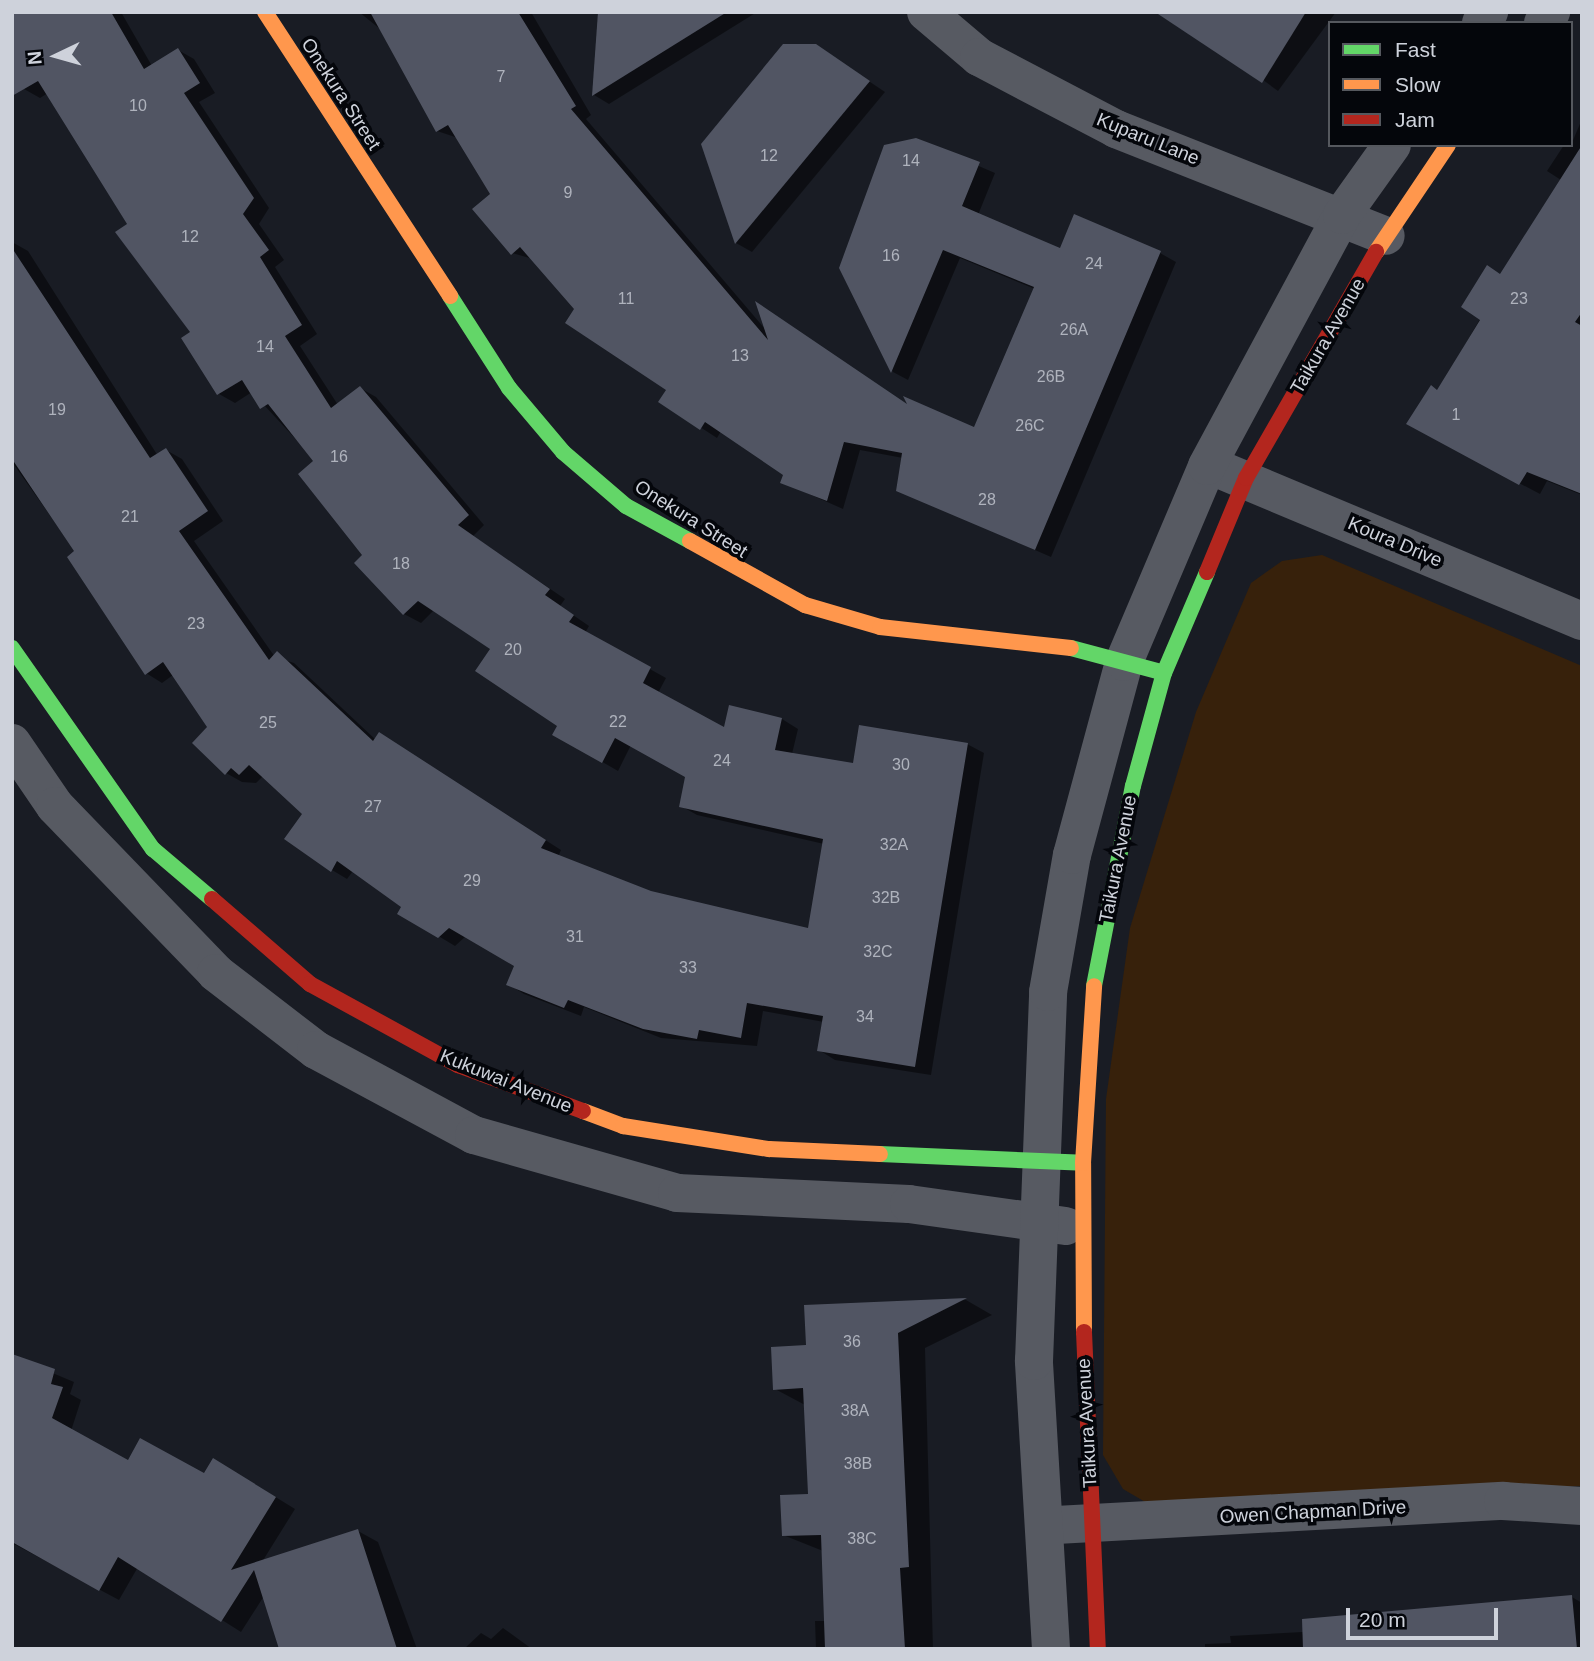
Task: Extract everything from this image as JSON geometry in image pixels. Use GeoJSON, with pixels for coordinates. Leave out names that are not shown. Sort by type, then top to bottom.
{"type":"FeatureCollection","features":[{"type":"Feature","properties":{"kind":"street","name":"Onekura Street"},"geometry":{"type":"LineString","coordinates":[[265,12],[509,388],[562,452],[626,506],[805,605],[880,627],[1040,640],[1164,673]]}},
{"type":"Feature","properties":{"kind":"street","name":"Kuparu Lane"},"geometry":{"type":"LineString","coordinates":[[926,12],[979,57],[1116,129],[1342,215],[1386,236]]}},
{"type":"Feature","properties":{"kind":"street"},"geometry":{"type":"LineString","coordinates":[[1051,1649],[1034,1361],[1048,992],[1075,844],[1124,662],[1208,466],[1342,215],[1391,147]]}},
{"type":"Feature","properties":{"kind":"street","name":"Taikura Avenue"},"geometry":{"type":"LineString","coordinates":[[1098,1649],[1081,1227],[1083,1163],[1095,973],[1133,786],[1164,673],[1246,478],[1386,236],[1447,147]]}},
{"type":"Feature","properties":{"kind":"street","name":"Koura Drive"},"geometry":{"type":"LineString","coordinates":[[1208,466],[1246,478],[1582,621]]}},
{"type":"Feature","properties":{"kind":"street","name":"Kukuwai Avenue"},"geometry":{"type":"LineString","coordinates":[[12,648],[153,849],[310,984],[458,1065],[623,1126],[840,1156],[1083,1163]]}},
{"type":"Feature","properties":{"kind":"street"},"geometry":{"type":"LineString","coordinates":[[12,743],[74,827],[216,973],[316,1051],[474,1135],[677,1193],[909,1204],[1039,1226],[1081,1227]]}},
{"type":"Feature","properties":{"kind":"street","name":"Owen Chapman Drive"},"geometry":{"type":"LineString","coordinates":[[1044,1526],[1503,1500],[1582,1506]]}},
{"type":"Feature","properties":{"kind":"shaded area"},"geometry":{"type":"Polygon","coordinates":[[[1322,555],[1582,666],[1582,1486],[1147,1503],[1123,1489],[1103,1455],[1106,1099],[1130,928],[1196,712],[1251,583],[1282,561],[1322,555]]]}},
{"type":"Feature","properties":{"kind":"building"},"geometry":{"type":"Polygon","coordinates":[[[12,12],[111,12],[144,69],[178,48],[200,83],[184,93],[254,198],[243,214],[269,250],[260,257],[302,325],[285,336],[331,408],[360,386],[469,515],[458,525],[550,589],[545,595],[574,615],[569,622],[651,667],[643,683],[724,727],[729,705],[782,718],[775,750],[853,763],[859,725],[968,743],[915,1067],[817,1051],[823,1016],[747,1003],[741,1038],[699,1030],[697,1039],[643,1029],[568,1000],[564,1008],[506,985],[514,966],[449,928],[438,938],[397,914],[401,907],[337,861],[331,872],[284,839],[302,814],[249,765],[239,775],[231,768],[225,775],[192,743],[207,727],[163,662],[145,675],[67,557],[74,551],[12,459],[12,248],[150,458],[166,448],[208,511],[179,531],[269,660],[277,651],[373,741],[379,732],[546,840],[541,848],[651,891],[808,928],[823,839],[679,807],[685,777],[615,738],[602,763],[552,735],[557,726],[475,671],[490,649],[418,601],[403,615],[354,563],[362,555],[298,474],[313,461],[268,404],[260,409],[242,380],[217,395],[181,338],[190,332],[115,232],[127,224],[38,81],[12,96],[12,12]]]}},
{"type":"Feature","properties":{"kind":"building"},"geometry":{"type":"Polygon","coordinates":[[[370,12],[518,12],[576,106],[571,109],[768,340],[755,301],[907,404],[903,396],[974,427],[1034,287],[943,250],[891,373],[839,268],[884,145],[916,138],[980,162],[962,206],[1060,248],[1074,214],[1161,251],[1035,550],[896,491],[902,453],[844,442],[827,501],[780,483],[783,475],[705,422],[700,430],[658,402],[666,390],[565,323],[574,309],[520,247],[511,255],[472,209],[490,194],[448,125],[436,132],[370,12]]]}},
{"type":"Feature","properties":{"kind":"building"},"geometry":{"type":"Polygon","coordinates":[[[598,12],[727,12],[592,96],[598,12]]]}},
{"type":"Feature","properties":{"kind":"building"},"geometry":{"type":"Polygon","coordinates":[[[1155,12],[1306,12],[1262,83],[1155,12]]]}},
{"type":"Feature","properties":{"kind":"building"},"geometry":{"type":"Polygon","coordinates":[[[783,44],[816,44],[870,81],[735,244],[701,144],[783,44]]]}},
{"type":"Feature","properties":{"kind":"building"},"geometry":{"type":"Polygon","coordinates":[[[1582,145],[1582,312],[1575,322],[1582,326],[1582,494],[1527,472],[1519,485],[1406,424],[1431,385],[1437,390],[1480,320],[1461,307],[1487,265],[1500,274],[1582,145]]]}},
{"type":"Feature","properties":{"kind":"building"},"geometry":{"type":"Polygon","coordinates":[[[967,1298],[898,1333],[909,1567],[900,1568],[905,1649],[825,1649],[821,1535],[782,1536],[780,1495],[808,1494],[803,1388],[773,1390],[771,1347],[806,1345],[804,1305],[967,1298]]]}},
{"type":"Feature","properties":{"kind":"building"},"geometry":{"type":"Polygon","coordinates":[[[12,1354],[55,1369],[51,1384],[63,1387],[52,1418],[128,1460],[140,1438],[204,1473],[213,1458],[276,1497],[231,1570],[358,1529],[397,1649],[279,1649],[254,1570],[221,1622],[118,1557],[99,1591],[12,1542],[12,1354]]]}},
{"type":"Feature","properties":{"kind":"building"},"geometry":{"type":"Polygon","coordinates":[[[1572,1595],[1577,1649],[1303,1649],[1302,1619],[1572,1595]]]}},
{"type":"Feature","properties":{"kind":"traffic: fast"},"geometry":{"type":"LineString","coordinates":[[450,296],[509,388],[563,452],[626,506],[690,541]]}},
{"type":"Feature","properties":{"kind":"traffic: fast"},"geometry":{"type":"LineString","coordinates":[[1094,986],[1133,786],[1164,673],[1207,572]]}},
{"type":"Feature","properties":{"kind":"traffic: fast"},"geometry":{"type":"LineString","coordinates":[[12,648],[153,849],[212,899]]}},
{"type":"Feature","properties":{"kind":"traffic: fast"},"geometry":{"type":"LineString","coordinates":[[1071,648],[1164,673]]}},
{"type":"Feature","properties":{"kind":"traffic: fast"},"geometry":{"type":"LineString","coordinates":[[880,1154],[1083,1163]]}},
{"type":"Feature","properties":{"kind":"traffic: slow"},"geometry":{"type":"LineString","coordinates":[[265,12],[450,296]]}},
{"type":"Feature","properties":{"kind":"traffic: slow"},"geometry":{"type":"LineString","coordinates":[[1376,252],[1447,147]]}},
{"type":"Feature","properties":{"kind":"traffic: slow"},"geometry":{"type":"LineString","coordinates":[[690,541],[805,605],[880,627],[1071,648]]}},
{"type":"Feature","properties":{"kind":"traffic: slow"},"geometry":{"type":"LineString","coordinates":[[1084,1332],[1083,1163],[1094,986]]}},
{"type":"Feature","properties":{"kind":"traffic: slow"},"geometry":{"type":"LineString","coordinates":[[583,1111],[623,1126],[769,1149],[880,1154]]}},
{"type":"Feature","properties":{"kind":"traffic: jam"},"geometry":{"type":"LineString","coordinates":[[1207,572],[1246,478],[1376,252]]}},
{"type":"Feature","properties":{"kind":"traffic: jam"},"geometry":{"type":"LineString","coordinates":[[212,899],[310,984],[458,1065],[583,1111]]}},
{"type":"Feature","properties":{"kind":"traffic: jam"},"geometry":{"type":"LineString","coordinates":[[1084,1332],[1098,1649]]}}]}
